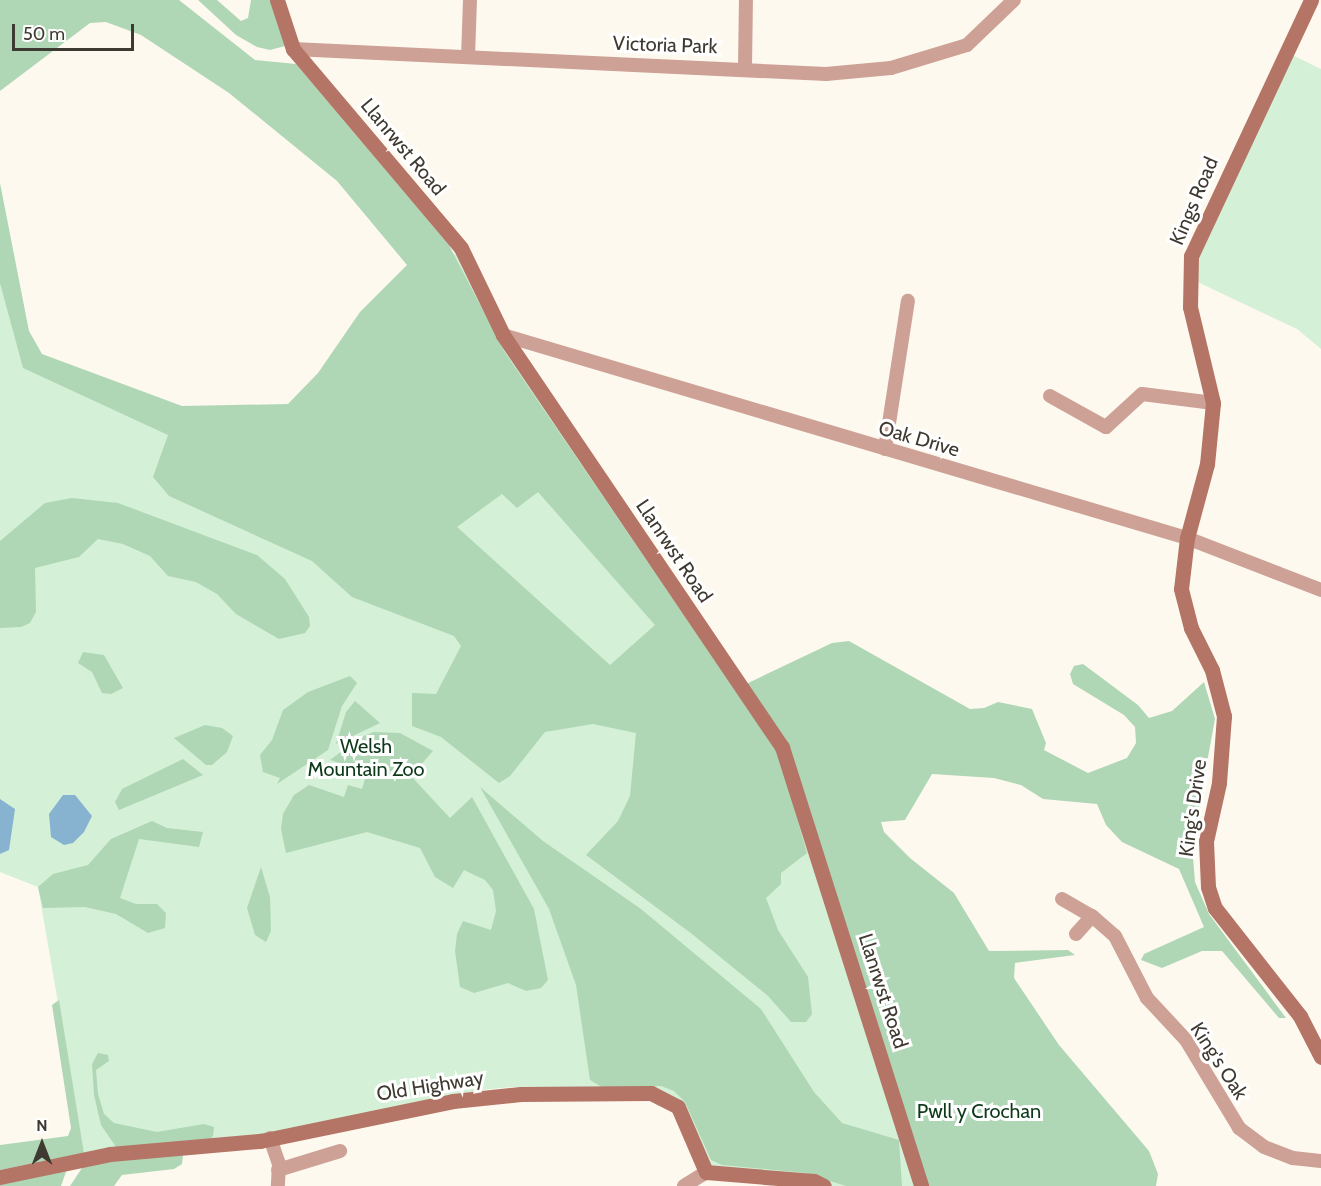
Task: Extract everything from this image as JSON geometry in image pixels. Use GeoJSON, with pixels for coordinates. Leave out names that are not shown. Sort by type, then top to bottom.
{"type":"FeatureCollection","features":[{"type":"Feature","properties":{"kind":"street","name":"Llanrwst Road"},"geometry":{"type":"LineString","coordinates":[[277,0],[292,48],[460,248],[503,335],[782,747],[921,1186]]}},
{"type":"Feature","properties":{"kind":"street"},"geometry":{"type":"LineString","coordinates":[[468,57],[470,0]]}},
{"type":"Feature","properties":{"kind":"street"},"geometry":{"type":"LineString","coordinates":[[745,68],[746,0]]}},
{"type":"Feature","properties":{"kind":"street","name":"Victoria Park"},"geometry":{"type":"LineString","coordinates":[[292,48],[745,68],[826,74],[891,68],[967,45],[1014,0]]}},
{"type":"Feature","properties":{"kind":"street","name":"Kings Road"},"geometry":{"type":"LineString","coordinates":[[1187,538],[1207,464],[1213,403],[1190,307],[1191,256],[1311,0]]}},
{"type":"Feature","properties":{"kind":"street"},"geometry":{"type":"LineString","coordinates":[[885,449],[908,301]]}},
{"type":"Feature","properties":{"kind":"street","name":"Oak Drive"},"geometry":{"type":"LineString","coordinates":[[503,335],[1187,538],[1321,590]]}},
{"type":"Feature","properties":{"kind":"street"},"geometry":{"type":"LineString","coordinates":[[1050,396],[1106,427],[1142,394],[1213,403]]}},
{"type":"Feature","properties":{"kind":"street","name":"King's Drive"},"geometry":{"type":"LineString","coordinates":[[1187,538],[1182,567],[1184,609],[1212,670],[1224,717],[1219,783],[1206,840],[1208,886],[1215,908],[1300,1016],[1321,1057]]}},
{"type":"Feature","properties":{"kind":"street","name":"King's Oak"},"geometry":{"type":"LineString","coordinates":[[1062,899],[1092,916],[1122,946],[1125,960],[1147,998],[1186,1040],[1239,1128],[1264,1148],[1293,1158],[1321,1161]]}},
{"type":"Feature","properties":{"kind":"street"},"geometry":{"type":"LineString","coordinates":[[1076,934],[1092,916]]}},
{"type":"Feature","properties":{"kind":"street","name":"Old Highway"},"geometry":{"type":"LineString","coordinates":[[0,1177],[110,1154],[236,1145],[453,1101],[521,1094],[651,1093],[678,1107],[706,1172]]}},
{"type":"Feature","properties":{"kind":"street"},"geometry":{"type":"LineString","coordinates":[[270,1138],[278,1170],[278,1186]]}},
{"type":"Feature","properties":{"kind":"street"},"geometry":{"type":"LineString","coordinates":[[278,1170],[340,1151]]}},
{"type":"Feature","properties":{"kind":"street"},"geometry":{"type":"LineString","coordinates":[[684,1186],[706,1172],[814,1181],[824,1186]]}},
{"type":"Feature","properties":{"kind":"green space"},"geometry":{"type":"Polygon","coordinates":[[[0,0],[179,0],[255,60],[296,64],[449,245],[504,351],[779,755],[807,853],[781,873],[781,884],[766,898],[778,930],[808,977],[812,1014],[806,1022],[791,1022],[768,996],[692,934],[586,855],[618,821],[630,796],[636,733],[593,724],[545,732],[510,776],[499,783],[441,737],[412,726],[412,693],[436,694],[461,646],[454,636],[352,597],[312,561],[169,496],[153,477],[168,435],[23,368],[0,283],[0,183],[29,331],[42,354],[182,406],[288,404],[318,373],[360,312],[407,265],[337,181],[229,93],[141,35],[106,22],[90,23],[0,91],[0,0]],[[538,492],[517,508],[502,494],[457,527],[610,665],[655,625],[538,492]]]}},
{"type":"Feature","properties":{"kind":"green space"},"geometry":{"type":"Polygon","coordinates":[[[198,0],[217,0],[241,21],[248,18],[251,0],[271,0],[285,46],[270,50],[257,47],[236,35],[198,0]]]}},
{"type":"Feature","properties":{"kind":"green space"},"geometry":{"type":"Polygon","coordinates":[[[1286,52],[1321,69],[1321,349],[1297,329],[1189,278],[1286,52]]]}},
{"type":"Feature","properties":{"kind":"green space","name":"Welsh Mountain Zoo"},"geometry":{"type":"Polygon","coordinates":[[[0,244],[39,362],[166,416],[286,421],[461,248],[503,335],[782,747],[921,1186],[824,1186],[706,1172],[678,1107],[651,1093],[514,1087],[481,1090],[263,1134],[84,1153],[38,887],[0,872],[0,244]]]}},
{"type":"Feature","properties":{"kind":"green space"},"geometry":{"type":"Polygon","coordinates":[[[72,498],[118,503],[257,555],[285,579],[309,617],[310,626],[305,633],[279,639],[236,614],[217,594],[196,582],[168,576],[150,556],[123,544],[98,539],[79,557],[35,568],[36,612],[30,623],[21,627],[0,628],[0,541],[45,503],[72,498]]]}},
{"type":"Feature","properties":{"kind":"green space","name":"Pwll y Crochan"},"geometry":{"type":"Polygon","coordinates":[[[849,641],[970,709],[984,708],[998,702],[1032,709],[1046,743],[1044,750],[1088,773],[1127,758],[1136,743],[1135,727],[1124,715],[1073,684],[1070,674],[1074,666],[1083,664],[1138,705],[1149,718],[1172,711],[1204,682],[1215,719],[1192,845],[1195,882],[1209,914],[1286,1018],[1279,1018],[1222,951],[1202,951],[1162,968],[1141,960],[1144,954],[1204,927],[1179,869],[1122,842],[1106,825],[1097,804],[1043,799],[1021,785],[994,778],[932,774],[905,820],[881,822],[884,832],[910,858],[954,893],[989,951],[1068,950],[1075,955],[1015,963],[1014,978],[1059,1045],[1149,1151],[1158,1174],[1156,1186],[921,1186],[782,747],[746,684],[832,643],[849,641]]]}},
{"type":"Feature","properties":{"kind":"green space"},"geometry":{"type":"Polygon","coordinates":[[[83,652],[104,655],[123,688],[111,694],[102,693],[92,672],[78,663],[83,652]]]}},
{"type":"Feature","properties":{"kind":"green space"},"geometry":{"type":"Polygon","coordinates":[[[350,676],[357,683],[342,706],[328,750],[277,784],[280,778],[263,772],[260,755],[272,740],[283,710],[308,692],[350,676]]]}},
{"type":"Feature","properties":{"kind":"green space"},"geometry":{"type":"Polygon","coordinates":[[[355,701],[380,723],[336,744],[346,712],[355,701]]]}},
{"type":"Feature","properties":{"kind":"green space"},"geometry":{"type":"Polygon","coordinates":[[[205,725],[222,728],[233,736],[227,752],[212,765],[206,765],[174,738],[205,725]]]}},
{"type":"Feature","properties":{"kind":"green space"},"geometry":{"type":"Polygon","coordinates":[[[374,732],[400,733],[433,751],[411,776],[450,818],[472,797],[534,909],[548,980],[541,988],[526,991],[508,983],[474,993],[460,987],[455,951],[457,934],[463,921],[491,930],[496,911],[493,890],[485,880],[464,870],[453,888],[435,877],[420,848],[367,832],[286,853],[281,829],[283,814],[294,795],[309,785],[344,797],[348,785],[362,789],[367,772],[330,760],[361,737],[374,732]]]}},
{"type":"Feature","properties":{"kind":"green space"},"geometry":{"type":"Polygon","coordinates":[[[183,759],[203,775],[119,810],[115,802],[122,789],[183,759]]]}},
{"type":"Feature","properties":{"kind":"green space"},"geometry":{"type":"Polygon","coordinates":[[[480,787],[543,841],[641,909],[761,1009],[814,1092],[842,1123],[899,1140],[902,1186],[846,1186],[805,1173],[722,1165],[711,1160],[685,1102],[674,1091],[661,1086],[605,1089],[590,1080],[576,985],[549,909],[480,787]]]}},
{"type":"Feature","properties":{"kind":"green space"},"geometry":{"type":"Polygon","coordinates":[[[152,821],[167,828],[203,832],[199,847],[139,839],[120,898],[136,904],[157,904],[166,913],[165,928],[148,933],[116,914],[85,907],[43,908],[38,887],[53,874],[88,865],[111,839],[152,821]]]}},
{"type":"Feature","properties":{"kind":"green space"},"geometry":{"type":"Polygon","coordinates":[[[261,867],[270,897],[271,931],[266,942],[255,935],[247,908],[261,867]]]}},
{"type":"Feature","properties":{"kind":"green space"},"geometry":{"type":"Polygon","coordinates":[[[59,1000],[84,1153],[0,1170],[0,1145],[68,1136],[71,1128],[52,1005],[59,1000]]]}},
{"type":"Feature","properties":{"kind":"green space"},"geometry":{"type":"Polygon","coordinates":[[[98,1053],[108,1055],[109,1061],[96,1070],[98,1094],[104,1114],[114,1123],[157,1132],[204,1124],[214,1127],[213,1136],[207,1142],[116,1147],[101,1125],[94,1095],[92,1064],[98,1053]]]}},
{"type":"Feature","properties":{"kind":"green space"},"geometry":{"type":"Polygon","coordinates":[[[183,1155],[182,1164],[174,1169],[122,1175],[114,1186],[70,1186],[86,1162],[183,1155]]]}},
{"type":"Feature","properties":{"kind":"green space"},"geometry":{"type":"Polygon","coordinates":[[[67,1169],[61,1186],[0,1186],[0,1181],[67,1169]]]}},
{"type":"Feature","properties":{"kind":"water"},"geometry":{"type":"Polygon","coordinates":[[[63,795],[75,795],[92,816],[84,832],[73,843],[64,845],[51,837],[49,814],[63,795]]]}},
{"type":"Feature","properties":{"kind":"water"},"geometry":{"type":"Polygon","coordinates":[[[0,799],[15,809],[9,850],[0,854],[0,799]]]}}]}
